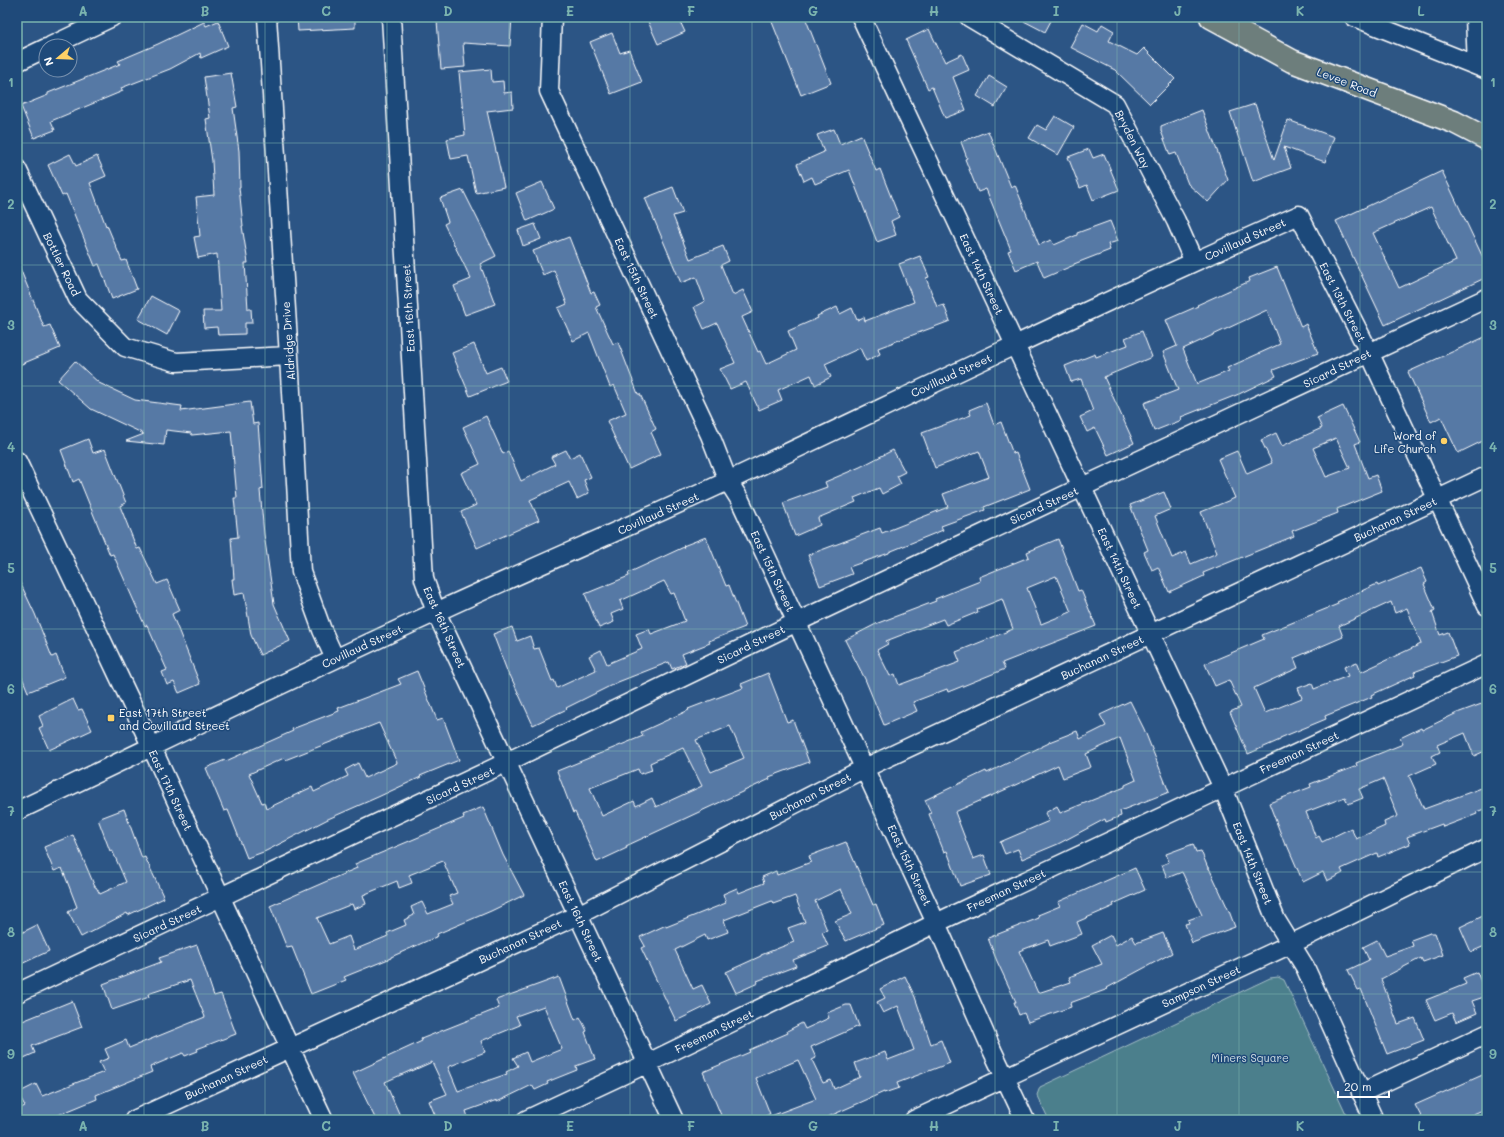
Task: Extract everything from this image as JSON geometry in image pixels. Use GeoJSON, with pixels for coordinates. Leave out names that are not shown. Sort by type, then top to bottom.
{"type":"FeatureCollection","features":[{"type":"Feature","properties":{"kind":"highway","name":"Levee Road"},"geometry":{"type":"LineString","coordinates":[[1211,17],[1292,61],[1454,122],[1487,139]]}},
{"type":"Feature","properties":{"kind":"street"},"geometry":{"type":"LineString","coordinates":[[68,38],[112,17]]}},
{"type":"Feature","properties":{"kind":"street","name":"Aldridge Drive"},"geometry":{"type":"LineString","coordinates":[[267,17],[290,356],[301,572],[322,630],[335,659]]}},
{"type":"Feature","properties":{"kind":"street","name":"East 16th Street"},"geometry":{"type":"LineString","coordinates":[[391,17],[424,579],[436,612],[674,1120]]}},
{"type":"Feature","properties":{"kind":"street","name":"East 15th Street"},"geometry":{"type":"LineString","coordinates":[[552,17],[549,90],[710,435],[728,481],[740,500],[865,768],[936,922],[1004,1077],[1025,1120]]}},
{"type":"Feature","properties":{"kind":"street","name":"East 14th Street"},"geometry":{"type":"LineString","coordinates":[[861,17],[1223,788],[1276,920],[1305,967],[1374,1120]]}},
{"type":"Feature","properties":{"kind":"street","name":"Bryden Way"},"geometry":{"type":"LineString","coordinates":[[969,17],[1115,104],[1176,221],[1194,262]]}},
{"type":"Feature","properties":{"kind":"street"},"geometry":{"type":"LineString","coordinates":[[1354,17],[1482,68],[1475,17]]}},
{"type":"Feature","properties":{"kind":"street"},"geometry":{"type":"LineString","coordinates":[[17,62],[38,52]]}},
{"type":"Feature","properties":{"kind":"street","name":"Bottler Road"},"geometry":{"type":"LineString","coordinates":[[17,169],[78,299],[125,347],[176,362],[290,356]]}},
{"type":"Feature","properties":{"kind":"street","name":"Covillaud Street"},"geometry":{"type":"LineString","coordinates":[[17,811],[436,612],[728,481],[1015,345],[1194,262],[1299,216]]}},
{"type":"Feature","properties":{"kind":"street","name":"East 13th Street"},"geometry":{"type":"LineString","coordinates":[[1299,216],[1369,352],[1487,606]]}},
{"type":"Feature","properties":{"kind":"street","name":"Sicard Street"},"geometry":{"type":"LineString","coordinates":[[17,993],[221,898],[1082,487],[1487,298]]}},
{"type":"Feature","properties":{"kind":"street","name":"East 17th Street"},"geometry":{"type":"LineString","coordinates":[[17,461],[152,747],[324,1120]]}},
{"type":"Feature","properties":{"kind":"street","name":"Buchanan Street"},"geometry":{"type":"LineString","coordinates":[[134,1120],[578,915],[865,768],[1487,476]]}},
{"type":"Feature","properties":{"kind":"street","name":"Freeman Street"},"geometry":{"type":"LineString","coordinates":[[526,1120],[648,1063],[936,922],[1487,664]]}},
{"type":"Feature","properties":{"kind":"street","name":"Sampson Street"},"geometry":{"type":"LineString","coordinates":[[914,1120],[1291,944],[1487,848]]}},
{"type":"Feature","properties":{"kind":"street"},"geometry":{"type":"LineString","coordinates":[[1361,1092],[1487,1034]]}},
{"type":"Feature","properties":{"kind":"green space","name":"Miners Square"},"geometry":{"type":"Polygon","coordinates":[[[1278,977],[1284,980],[1349,1120],[1049,1120],[1037,1095],[1040,1087],[1270,978],[1278,977]]]}},
{"type":"Feature","properties":{"kind":"building"},"geometry":{"type":"Polygon","coordinates":[[[297,17],[355,17],[355,28],[298,31],[297,17]]]}},
{"type":"Feature","properties":{"kind":"building"},"geometry":{"type":"Polygon","coordinates":[[[476,17],[512,17],[510,46],[463,43],[465,67],[441,69],[437,21],[476,17]]]}},
{"type":"Feature","properties":{"kind":"building"},"geometry":{"type":"Polygon","coordinates":[[[646,17],[678,17],[685,32],[658,44],[646,17]]]}},
{"type":"Feature","properties":{"kind":"building"},"geometry":{"type":"Polygon","coordinates":[[[770,17],[805,17],[831,83],[801,95],[770,17]]]}},
{"type":"Feature","properties":{"kind":"building"},"geometry":{"type":"Polygon","coordinates":[[[1016,17],[1053,17],[1045,32],[1016,17]]]}},
{"type":"Feature","properties":{"kind":"building"},"geometry":{"type":"Polygon","coordinates":[[[218,21],[228,46],[201,58],[200,53],[170,69],[121,88],[123,91],[51,121],[55,130],[34,138],[21,106],[48,95],[48,93],[120,64],[118,61],[204,22],[206,26],[218,21]]]}},
{"type":"Feature","properties":{"kind":"building"},"geometry":{"type":"Polygon","coordinates":[[[1083,23],[1098,31],[1102,24],[1114,31],[1109,41],[1137,55],[1144,48],[1175,79],[1150,104],[1115,70],[1070,47],[1083,23]]]}},
{"type":"Feature","properties":{"kind":"building"},"geometry":{"type":"Polygon","coordinates":[[[929,29],[945,62],[962,54],[969,70],[953,77],[966,110],[945,118],[932,87],[928,89],[906,40],[929,29]]]}},
{"type":"Feature","properties":{"kind":"building"},"geometry":{"type":"Polygon","coordinates":[[[612,33],[620,53],[629,50],[642,82],[611,94],[590,42],[612,33]]]}},
{"type":"Feature","properties":{"kind":"building"},"geometry":{"type":"Polygon","coordinates":[[[491,69],[492,82],[503,81],[504,93],[512,92],[513,108],[487,111],[504,187],[476,193],[468,156],[451,159],[447,139],[465,135],[459,72],[491,69]]]}},
{"type":"Feature","properties":{"kind":"building"},"geometry":{"type":"Polygon","coordinates":[[[231,73],[237,107],[233,108],[239,151],[239,187],[242,226],[248,263],[245,263],[248,309],[251,309],[252,323],[245,323],[245,334],[218,335],[217,327],[204,328],[203,311],[221,311],[217,254],[198,258],[194,237],[200,236],[196,197],[214,195],[212,161],[206,119],[210,118],[204,77],[231,73]]]}},
{"type":"Feature","properties":{"kind":"building"},"geometry":{"type":"Polygon","coordinates":[[[989,76],[1007,87],[995,107],[977,96],[989,76]]]}},
{"type":"Feature","properties":{"kind":"building"},"geometry":{"type":"Polygon","coordinates":[[[1255,104],[1274,160],[1288,120],[1334,137],[1325,162],[1284,147],[1291,168],[1253,182],[1230,112],[1255,104]]]}},
{"type":"Feature","properties":{"kind":"building"},"geometry":{"type":"Polygon","coordinates":[[[1202,110],[1228,180],[1208,202],[1188,184],[1176,153],[1170,155],[1161,131],[1161,126],[1202,110]]]}},
{"type":"Feature","properties":{"kind":"building"},"geometry":{"type":"Polygon","coordinates":[[[1055,116],[1074,127],[1058,155],[1029,138],[1037,125],[1046,130],[1055,116]]]}},
{"type":"Feature","properties":{"kind":"building"},"geometry":{"type":"Polygon","coordinates":[[[834,129],[840,144],[861,135],[876,171],[880,169],[899,217],[891,221],[896,235],[877,242],[849,170],[815,184],[812,177],[804,181],[797,164],[824,152],[817,135],[834,129]]]}},
{"type":"Feature","properties":{"kind":"building"},"geometry":{"type":"Polygon","coordinates":[[[988,131],[1011,187],[1015,185],[1039,245],[1051,240],[1054,245],[1077,235],[1077,233],[1110,221],[1118,241],[1108,244],[1110,250],[1044,278],[1037,261],[1016,270],[1008,251],[1011,250],[986,189],[978,192],[965,159],[967,158],[961,142],[988,131]]]}},
{"type":"Feature","properties":{"kind":"building"},"geometry":{"type":"Polygon","coordinates":[[[1089,149],[1093,158],[1104,154],[1119,190],[1093,200],[1087,185],[1080,188],[1068,157],[1089,149]]]}},
{"type":"Feature","properties":{"kind":"building"},"geometry":{"type":"Polygon","coordinates":[[[70,154],[76,166],[97,156],[106,176],[90,183],[106,226],[107,225],[122,261],[126,260],[137,289],[112,299],[99,264],[95,266],[66,194],[62,196],[48,165],[70,154]]]}},
{"type":"Feature","properties":{"kind":"building"},"geometry":{"type":"Polygon","coordinates":[[[1442,171],[1487,266],[1487,277],[1385,325],[1336,221],[1442,171]],[[1431,207],[1373,233],[1399,288],[1456,261],[1431,207]]]}},
{"type":"Feature","properties":{"kind":"building"},"geometry":{"type":"Polygon","coordinates":[[[542,182],[554,209],[527,221],[516,193],[542,182]]]}},
{"type":"Feature","properties":{"kind":"building"},"geometry":{"type":"Polygon","coordinates":[[[673,187],[683,213],[673,216],[690,259],[723,246],[729,261],[721,265],[733,295],[743,290],[753,312],[742,317],[758,352],[760,351],[766,364],[796,350],[788,331],[818,318],[817,316],[837,307],[840,314],[852,308],[857,320],[864,317],[865,321],[914,302],[899,264],[920,256],[929,277],[926,278],[937,307],[944,305],[950,321],[878,348],[880,354],[866,361],[860,348],[825,364],[831,377],[815,385],[811,375],[778,390],[782,400],[759,410],[746,382],[730,389],[720,369],[735,363],[717,323],[704,329],[694,307],[705,301],[696,277],[681,283],[645,198],[673,187]]]}},
{"type":"Feature","properties":{"kind":"building"},"geometry":{"type":"Polygon","coordinates":[[[463,190],[496,256],[480,264],[495,304],[465,315],[454,286],[471,279],[444,224],[448,222],[440,198],[463,190]]]}},
{"type":"Feature","properties":{"kind":"building"},"geometry":{"type":"Polygon","coordinates":[[[535,224],[541,239],[523,246],[518,230],[535,224]]]}},
{"type":"Feature","properties":{"kind":"building"},"geometry":{"type":"Polygon","coordinates":[[[569,237],[591,293],[594,292],[600,305],[596,307],[613,344],[618,342],[638,394],[640,394],[656,429],[651,432],[661,454],[629,469],[607,421],[626,413],[614,385],[610,387],[589,333],[573,341],[558,308],[567,304],[554,270],[543,275],[533,251],[569,237]]]}},
{"type":"Feature","properties":{"kind":"building"},"geometry":{"type":"Polygon","coordinates":[[[17,261],[44,327],[50,325],[60,348],[17,366],[17,261]]]}},
{"type":"Feature","properties":{"kind":"building"},"geometry":{"type":"Polygon","coordinates":[[[1277,267],[1301,327],[1306,324],[1318,353],[1273,370],[1276,376],[1239,394],[1181,417],[1182,420],[1154,431],[1144,403],[1178,390],[1163,352],[1177,346],[1166,320],[1250,281],[1249,278],[1277,267]],[[1267,310],[1183,349],[1197,384],[1229,371],[1227,368],[1280,344],[1267,310]]]}},
{"type":"Feature","properties":{"kind":"building"},"geometry":{"type":"Polygon","coordinates":[[[151,296],[179,311],[167,335],[138,319],[151,296]]]}},
{"type":"Feature","properties":{"kind":"building"},"geometry":{"type":"Polygon","coordinates":[[[1142,331],[1152,357],[1104,377],[1134,443],[1108,455],[1095,428],[1087,432],[1080,417],[1093,411],[1081,379],[1071,382],[1065,366],[1095,354],[1096,357],[1128,345],[1125,338],[1142,331]]]}},
{"type":"Feature","properties":{"kind":"building"},"geometry":{"type":"Polygon","coordinates":[[[1487,336],[1487,439],[1458,453],[1441,417],[1431,422],[1408,372],[1487,336]]]}},
{"type":"Feature","properties":{"kind":"building"},"geometry":{"type":"Polygon","coordinates":[[[474,344],[486,373],[501,367],[507,381],[470,396],[452,353],[474,344]]]}},
{"type":"Feature","properties":{"kind":"building"},"geometry":{"type":"Polygon","coordinates":[[[75,361],[99,383],[135,400],[182,406],[181,411],[250,402],[253,424],[258,423],[263,489],[260,490],[264,534],[274,604],[290,641],[260,655],[251,635],[244,593],[234,595],[231,538],[238,537],[234,498],[237,498],[231,431],[192,435],[191,433],[166,430],[164,445],[126,441],[144,434],[91,409],[58,380],[75,361]]]}},
{"type":"Feature","properties":{"kind":"building"},"geometry":{"type":"Polygon","coordinates":[[[986,403],[994,425],[1001,422],[1013,454],[1016,453],[1030,489],[984,507],[985,510],[941,526],[943,530],[889,553],[849,567],[852,574],[820,586],[808,555],[880,528],[882,533],[948,507],[943,494],[989,477],[979,451],[935,468],[922,433],[971,415],[969,410],[986,403]]]}},
{"type":"Feature","properties":{"kind":"building"},"geometry":{"type":"Polygon","coordinates":[[[1343,406],[1360,442],[1355,444],[1368,478],[1376,475],[1382,491],[1337,509],[1338,513],[1292,531],[1294,536],[1203,573],[1204,576],[1169,592],[1158,567],[1152,570],[1144,552],[1148,550],[1130,505],[1164,492],[1171,509],[1155,516],[1172,558],[1186,552],[1191,564],[1217,553],[1201,512],[1235,498],[1218,459],[1237,451],[1247,474],[1272,463],[1261,440],[1276,433],[1282,446],[1322,428],[1317,418],[1343,406]],[[1336,438],[1313,448],[1326,477],[1350,468],[1336,438]]]}},
{"type":"Feature","properties":{"kind":"building"},"geometry":{"type":"Polygon","coordinates":[[[486,416],[503,454],[508,451],[521,481],[555,464],[551,457],[566,450],[570,458],[580,453],[591,477],[584,480],[589,493],[577,499],[569,482],[530,500],[539,520],[477,548],[461,512],[476,505],[461,473],[480,464],[463,427],[486,416]]]}},
{"type":"Feature","properties":{"kind":"building"},"geometry":{"type":"Polygon","coordinates":[[[88,439],[93,453],[105,449],[126,503],[120,506],[137,549],[140,548],[157,584],[167,580],[180,610],[172,614],[200,684],[179,693],[174,682],[167,685],[162,672],[167,670],[147,625],[145,626],[113,554],[110,555],[79,479],[73,482],[61,450],[88,439]]]}},
{"type":"Feature","properties":{"kind":"building"},"geometry":{"type":"Polygon","coordinates":[[[893,450],[905,472],[897,476],[901,484],[882,494],[879,488],[854,498],[856,502],[818,518],[820,525],[795,536],[783,503],[827,487],[825,482],[860,467],[893,450]]]}},
{"type":"Feature","properties":{"kind":"building"},"geometry":{"type":"Polygon","coordinates":[[[706,537],[726,586],[729,585],[745,627],[709,641],[710,643],[682,654],[686,663],[672,669],[669,662],[618,682],[533,725],[510,675],[509,676],[493,634],[512,627],[517,641],[530,636],[534,649],[539,648],[552,681],[554,680],[557,688],[596,670],[589,656],[601,650],[607,664],[642,649],[636,634],[649,629],[651,634],[685,621],[674,593],[671,594],[664,581],[620,601],[623,609],[611,614],[614,622],[599,628],[585,594],[629,576],[628,573],[684,547],[683,546],[706,537]]]}},
{"type":"Feature","properties":{"kind":"building"},"geometry":{"type":"Polygon","coordinates":[[[1058,539],[1078,591],[1081,590],[1096,626],[1002,663],[1005,669],[948,692],[947,689],[913,702],[917,711],[884,725],[865,679],[845,640],[878,623],[936,601],[935,599],[980,581],[979,577],[1029,557],[1027,552],[1058,539]],[[1056,576],[1027,588],[1041,624],[1071,612],[1056,576]],[[1002,599],[977,609],[978,612],[946,625],[943,619],[886,641],[888,644],[877,650],[890,676],[895,674],[899,685],[960,662],[956,652],[1013,629],[1002,599]]]}},
{"type":"Feature","properties":{"kind":"building"},"geometry":{"type":"Polygon","coordinates":[[[1421,568],[1427,582],[1424,584],[1435,610],[1432,612],[1440,635],[1448,632],[1457,656],[1414,672],[1415,675],[1371,695],[1372,697],[1325,716],[1326,719],[1280,738],[1280,740],[1248,754],[1230,712],[1241,707],[1229,680],[1215,686],[1205,664],[1264,639],[1262,635],[1338,604],[1337,602],[1377,584],[1378,586],[1421,568]],[[1391,602],[1339,626],[1343,637],[1294,658],[1298,668],[1254,688],[1265,713],[1302,698],[1298,688],[1312,683],[1314,689],[1348,676],[1344,667],[1357,662],[1361,672],[1421,644],[1407,608],[1395,613],[1391,602]]]}},
{"type":"Feature","properties":{"kind":"building"},"geometry":{"type":"Polygon","coordinates":[[[17,576],[35,614],[52,657],[56,655],[65,677],[28,692],[17,665],[17,576]]]}},
{"type":"Feature","properties":{"kind":"building"},"geometry":{"type":"Polygon","coordinates":[[[417,671],[437,720],[443,718],[459,760],[420,776],[421,777],[328,819],[266,851],[247,858],[228,810],[224,811],[206,768],[225,760],[226,761],[293,731],[292,729],[339,711],[338,708],[401,684],[398,679],[417,671]],[[379,723],[285,760],[284,758],[249,774],[262,803],[264,802],[266,809],[312,787],[314,792],[348,776],[345,770],[358,763],[365,778],[397,763],[379,723]]]}},
{"type":"Feature","properties":{"kind":"building"},"geometry":{"type":"Polygon","coordinates":[[[768,673],[787,722],[793,720],[809,762],[769,777],[770,779],[626,846],[627,848],[597,862],[575,812],[573,813],[557,771],[643,736],[641,732],[689,710],[688,709],[743,688],[741,684],[768,673]],[[730,726],[696,740],[711,772],[744,758],[730,726]],[[683,748],[650,763],[652,770],[640,774],[638,769],[590,788],[602,816],[634,801],[636,806],[652,798],[656,807],[702,786],[683,748]]]}},
{"type":"Feature","properties":{"kind":"building"},"geometry":{"type":"Polygon","coordinates":[[[73,699],[78,710],[82,709],[92,730],[49,750],[39,728],[43,726],[39,716],[73,699]]]}},
{"type":"Feature","properties":{"kind":"building"},"geometry":{"type":"Polygon","coordinates":[[[1130,701],[1144,729],[1169,792],[1120,811],[1121,816],[1106,822],[1105,819],[1058,844],[1022,859],[1018,849],[1005,854],[1000,842],[1049,821],[1045,813],[1057,806],[1060,813],[1125,787],[1125,785],[1136,780],[1120,738],[1086,754],[1091,767],[1063,778],[1058,765],[955,812],[973,859],[984,855],[991,875],[960,886],[947,851],[944,852],[925,800],[986,771],[987,773],[1049,742],[1077,731],[1080,739],[1106,726],[1100,715],[1130,701]]]}},
{"type":"Feature","properties":{"kind":"building"},"geometry":{"type":"Polygon","coordinates":[[[1487,702],[1487,750],[1474,756],[1465,733],[1437,745],[1440,752],[1432,756],[1436,764],[1409,776],[1424,809],[1487,786],[1487,808],[1476,812],[1477,814],[1443,827],[1442,824],[1407,837],[1410,844],[1378,857],[1377,853],[1341,869],[1343,873],[1327,881],[1323,872],[1303,882],[1287,845],[1285,845],[1269,803],[1311,787],[1310,784],[1357,766],[1356,763],[1403,744],[1400,738],[1421,728],[1422,730],[1457,713],[1487,702]],[[1383,779],[1359,789],[1363,798],[1348,804],[1345,797],[1306,812],[1316,838],[1319,836],[1322,842],[1351,828],[1356,839],[1385,826],[1384,822],[1398,816],[1383,779]]]}},
{"type":"Feature","properties":{"kind":"building"},"geometry":{"type":"Polygon","coordinates":[[[483,807],[503,855],[524,895],[437,934],[438,936],[391,958],[344,977],[346,980],[311,994],[292,947],[287,948],[270,906],[357,868],[355,864],[464,818],[463,815],[483,807]],[[443,861],[409,875],[412,883],[399,888],[397,881],[363,895],[366,904],[354,909],[352,904],[317,918],[329,944],[349,936],[354,950],[388,936],[387,933],[406,925],[404,920],[414,915],[411,907],[422,902],[428,914],[453,904],[449,896],[457,893],[443,861]]]}},
{"type":"Feature","properties":{"kind":"building"},"geometry":{"type":"Polygon","coordinates":[[[124,809],[142,858],[145,857],[164,898],[128,915],[127,913],[81,937],[68,912],[77,907],[62,868],[54,871],[44,847],[73,835],[95,887],[100,894],[126,882],[112,850],[110,851],[98,819],[124,809]]]}},
{"type":"Feature","properties":{"kind":"building"},"geometry":{"type":"Polygon","coordinates":[[[846,842],[873,905],[876,904],[884,925],[846,941],[835,921],[852,914],[841,889],[815,901],[827,930],[822,932],[828,946],[793,960],[796,966],[757,981],[758,983],[736,993],[726,972],[761,955],[794,942],[788,928],[805,922],[795,896],[773,904],[772,901],[724,920],[728,932],[707,940],[705,935],[675,950],[693,989],[702,985],[711,1004],[676,1021],[641,948],[645,946],[640,937],[666,925],[666,927],[726,903],[723,894],[737,888],[739,893],[764,883],[762,877],[776,871],[777,875],[811,862],[809,856],[846,842]]]}},
{"type":"Feature","properties":{"kind":"building"},"geometry":{"type":"Polygon","coordinates":[[[1193,844],[1196,852],[1201,851],[1235,927],[1192,943],[1185,924],[1189,923],[1188,920],[1202,915],[1182,872],[1167,878],[1162,865],[1169,862],[1166,854],[1193,844]]]}},
{"type":"Feature","properties":{"kind":"building"},"geometry":{"type":"Polygon","coordinates":[[[1135,868],[1145,890],[1113,904],[1114,906],[1077,922],[1082,934],[1050,946],[1048,940],[1019,951],[1038,993],[1071,982],[1069,977],[1102,964],[1092,945],[1111,935],[1116,945],[1132,936],[1136,943],[1163,933],[1172,953],[1107,988],[1108,989],[1070,1003],[1071,1007],[1028,1022],[1024,1013],[1019,1015],[1014,1002],[1016,1002],[988,938],[1039,918],[1038,915],[1060,906],[1058,902],[1135,868]]]}},
{"type":"Feature","properties":{"kind":"building"},"geometry":{"type":"Polygon","coordinates":[[[1487,914],[1487,945],[1471,952],[1460,927],[1487,914]]]}},
{"type":"Feature","properties":{"kind":"building"},"geometry":{"type":"Polygon","coordinates":[[[37,925],[49,951],[17,966],[17,935],[37,925]]]}},
{"type":"Feature","properties":{"kind":"building"},"geometry":{"type":"Polygon","coordinates":[[[1430,933],[1435,933],[1443,955],[1423,962],[1421,958],[1381,979],[1398,1024],[1415,1018],[1424,1040],[1387,1054],[1361,989],[1358,990],[1348,970],[1369,960],[1363,947],[1377,940],[1385,956],[1413,946],[1411,940],[1430,933]]]}},
{"type":"Feature","properties":{"kind":"building"},"geometry":{"type":"Polygon","coordinates":[[[197,945],[214,996],[221,994],[236,1034],[197,1049],[198,1051],[185,1056],[183,1053],[150,1067],[152,1072],[96,1095],[97,1099],[46,1120],[22,1120],[17,1110],[25,1106],[18,1093],[36,1084],[42,1096],[104,1072],[99,1062],[109,1058],[105,1049],[126,1040],[129,1048],[205,1017],[190,980],[148,994],[149,997],[112,1010],[103,984],[161,962],[159,958],[197,945]]]}},
{"type":"Feature","properties":{"kind":"building"},"geometry":{"type":"Polygon","coordinates":[[[1477,972],[1487,996],[1472,1001],[1477,1013],[1456,1022],[1452,1013],[1435,1020],[1426,1000],[1466,984],[1463,978],[1477,972]]]}},
{"type":"Feature","properties":{"kind":"building"},"geometry":{"type":"Polygon","coordinates":[[[905,976],[915,997],[931,1044],[941,1040],[950,1063],[897,1083],[899,1088],[884,1092],[821,1120],[763,1120],[816,1099],[798,1060],[756,1078],[770,1114],[756,1120],[723,1120],[703,1072],[750,1052],[749,1050],[788,1033],[787,1031],[802,1023],[805,1029],[829,1018],[827,1013],[846,1005],[851,1005],[859,1026],[811,1047],[816,1058],[812,1060],[823,1083],[831,1080],[834,1089],[860,1077],[855,1063],[885,1052],[888,1060],[914,1050],[898,1006],[883,1013],[877,1002],[885,998],[880,989],[905,976]]]}},
{"type":"Feature","properties":{"kind":"building"},"geometry":{"type":"Polygon","coordinates":[[[559,977],[575,1020],[580,1017],[587,1031],[585,1032],[595,1059],[576,1066],[577,1070],[547,1082],[548,1084],[535,1090],[532,1085],[497,1102],[497,1100],[466,1111],[469,1120],[437,1120],[429,1101],[447,1094],[432,1062],[385,1082],[402,1120],[376,1120],[353,1073],[422,1041],[421,1039],[499,1008],[496,1000],[559,977]],[[544,1006],[516,1016],[520,1025],[481,1041],[485,1052],[448,1067],[458,1091],[507,1074],[506,1072],[518,1066],[513,1058],[526,1052],[530,1062],[562,1049],[544,1006]]]}},
{"type":"Feature","properties":{"kind":"building"},"geometry":{"type":"Polygon","coordinates":[[[72,1001],[82,1027],[32,1046],[35,1053],[17,1061],[17,1016],[20,1022],[72,1001]]]}},
{"type":"Feature","properties":{"kind":"building"},"geometry":{"type":"Polygon","coordinates":[[[1487,1073],[1487,1108],[1460,1120],[1423,1120],[1415,1105],[1487,1073]]]}},
{"type":"Feature","properties":{"kind":"place","name":"Word of Life Church"},"geometry":{"type":"Point","coordinates":[1444,441]}},
{"type":"Feature","properties":{"kind":"place","name":"East 17th Street and Covillaud Street"},"geometry":{"type":"Point","coordinates":[111,718]}}]}
